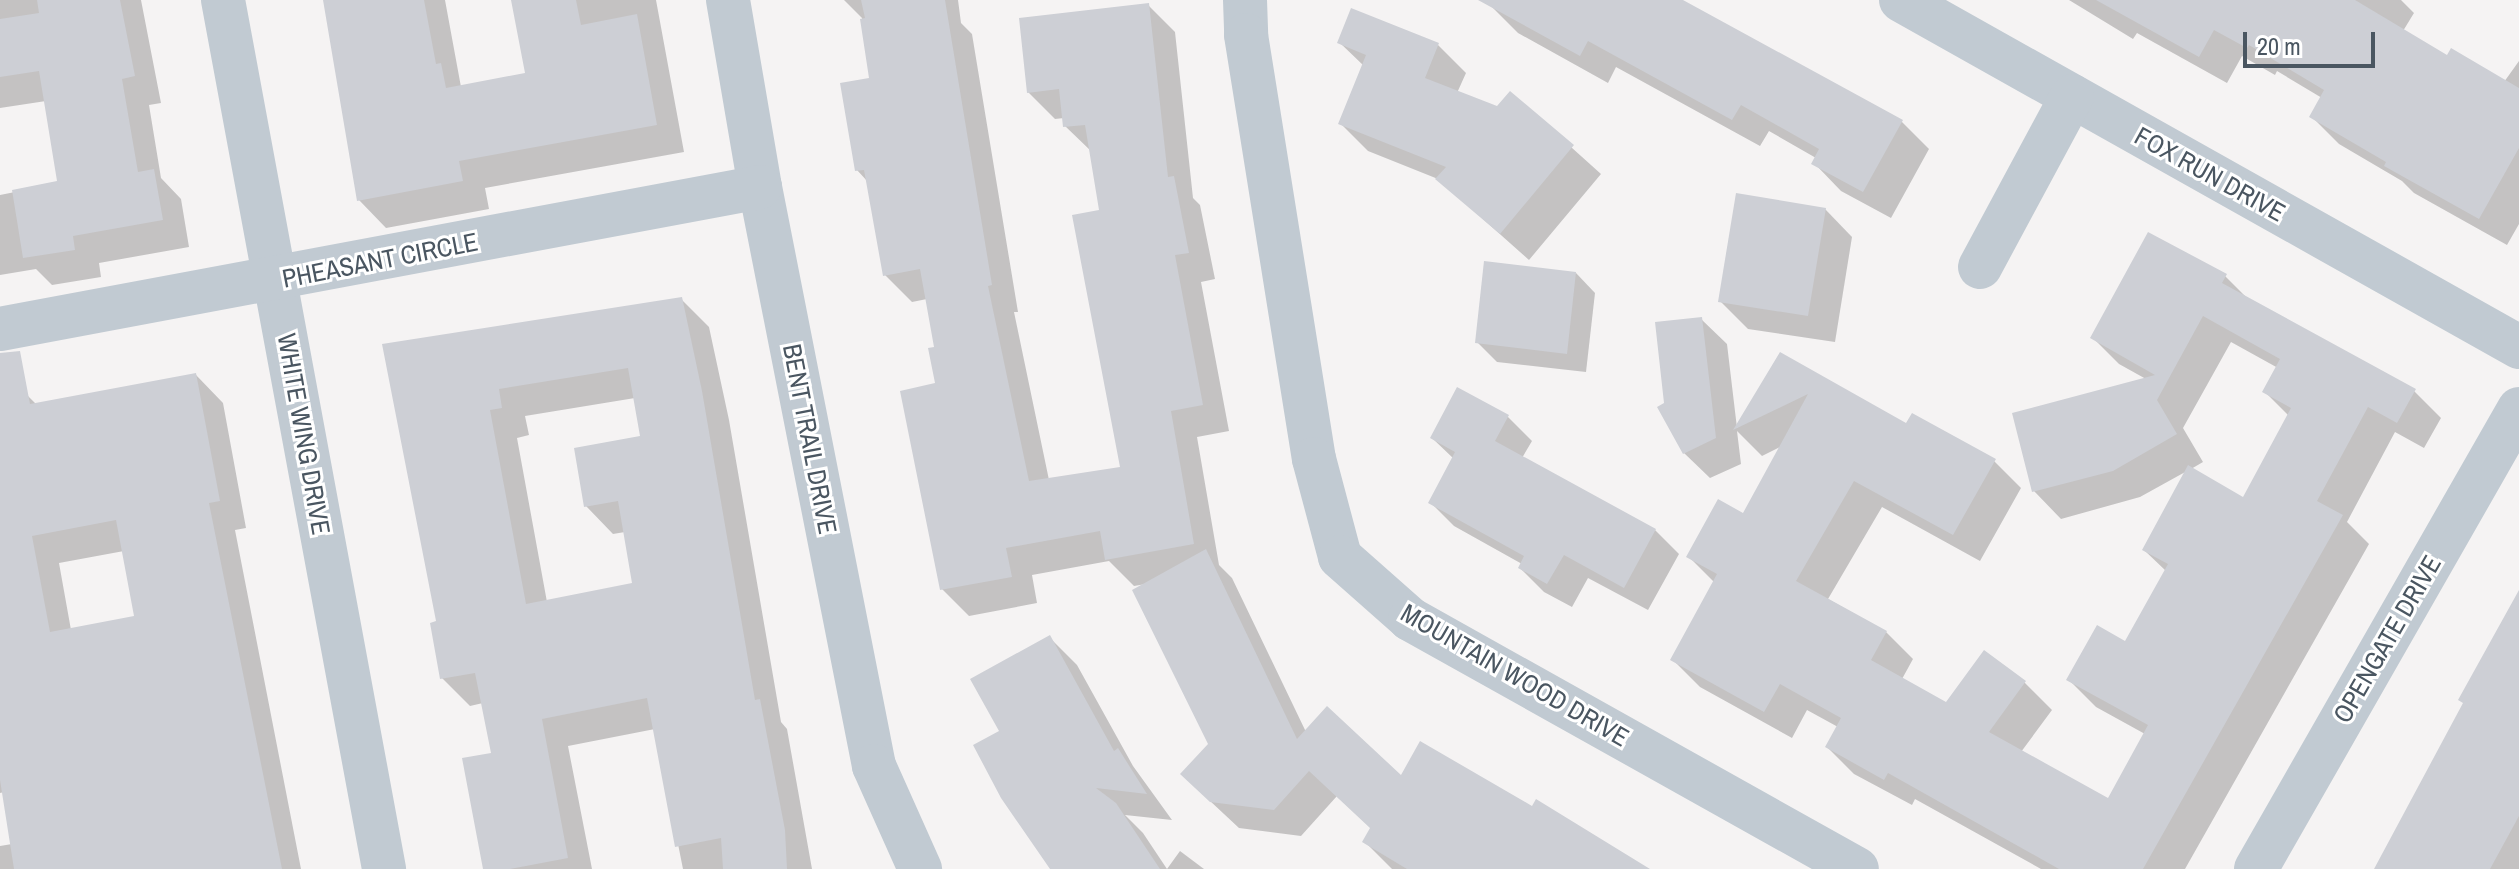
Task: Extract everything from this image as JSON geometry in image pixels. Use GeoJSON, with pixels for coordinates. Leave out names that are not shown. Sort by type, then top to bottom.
{"type":"FeatureCollection","features":[{"type":"Feature","properties":{"kind":"street","name":"WHITE WING DRIVE"},"geometry":{"type":"LineString","coordinates":[[223,0],[384,869]]}},
{"type":"Feature","properties":{"kind":"street","name":"BENT TRAIL DRIVE"},"geometry":{"type":"LineString","coordinates":[[728,0],[760,187],[874,766],[920,869]]}},
{"type":"Feature","properties":{"kind":"street","name":"MOUNTAIN WOOD DRIVE"},"geometry":{"type":"LineString","coordinates":[[1245,0],[1246,35],[1314,459],[1340,557],[1410,619],[1857,869]]}},
{"type":"Feature","properties":{"kind":"street","name":"FOX RUN DRIVE"},"geometry":{"type":"LineString","coordinates":[[1901,0],[2519,347]]}},
{"type":"Feature","properties":{"kind":"street"},"geometry":{"type":"LineString","coordinates":[[1980,267],[2072,96]]}},
{"type":"Feature","properties":{"kind":"street","name":"PHEASANT CIRCLE"},"geometry":{"type":"LineString","coordinates":[[0,329],[760,187]]}},
{"type":"Feature","properties":{"kind":"street","name":"OPENGATE DRIVE"},"geometry":{"type":"LineString","coordinates":[[2256,869],[2519,409]]}},
{"type":"Feature","properties":{"kind":"building"},"geometry":{"type":"Polygon","coordinates":[[[37,0],[120,0],[135,76],[122,79],[138,172],[154,169],[163,220],[73,236],[75,250],[23,258],[12,190],[57,181],[39,71],[0,77],[0,19],[39,13],[37,0]]]}},
{"type":"Feature","properties":{"kind":"building"},"geometry":{"type":"Polygon","coordinates":[[[323,0],[424,0],[436,64],[441,63],[446,88],[525,73],[511,0],[576,0],[581,25],[637,14],[657,125],[459,161],[463,181],[357,201],[323,0]]]}},
{"type":"Feature","properties":{"kind":"building"},"geometry":{"type":"Polygon","coordinates":[[[861,0],[945,0],[992,285],[988,286],[1029,481],[1120,467],[1072,215],[1099,210],[1085,125],[1063,127],[1059,89],[1027,93],[1019,18],[1149,3],[1168,177],[1174,176],[1189,253],[1175,255],[1203,405],[1171,411],[1194,544],[1105,560],[1100,531],[1006,548],[1012,577],[940,590],[900,391],[935,383],[928,348],[934,347],[920,269],[883,276],[864,170],[855,171],[840,83],[869,78],[860,19],[865,18],[861,0]]]}},
{"type":"Feature","properties":{"kind":"building"},"geometry":{"type":"Polygon","coordinates":[[[1478,0],[1683,0],[1903,120],[1863,192],[1811,164],[1819,149],[1741,105],[1732,120],[1588,41],[1580,56],[1478,0]]]}},
{"type":"Feature","properties":{"kind":"building"},"geometry":{"type":"Polygon","coordinates":[[[2096,0],[2355,0],[2447,55],[2451,48],[2519,88],[2519,148],[2479,219],[2384,166],[2386,162],[2309,117],[2324,90],[2249,45],[2247,48],[2214,30],[2199,57],[2096,0]]]}},
{"type":"Feature","properties":{"kind":"building"},"geometry":{"type":"Polygon","coordinates":[[[1351,8],[1439,43],[1425,78],[1497,106],[1510,91],[1574,145],[1500,234],[1435,179],[1446,167],[1338,124],[1366,55],[1337,43],[1351,8]]]}},
{"type":"Feature","properties":{"kind":"building"},"geometry":{"type":"Polygon","coordinates":[[[1736,193],[1826,208],[1808,316],[1718,302],[1736,193]]]}},
{"type":"Feature","properties":{"kind":"building"},"geometry":{"type":"Polygon","coordinates":[[[2148,232],[2227,274],[2222,283],[2416,389],[2397,423],[2368,407],[2317,501],[2343,515],[2143,869],[2059,869],[1888,773],[1884,780],[1825,747],[1841,718],[1780,684],[1764,712],[1670,660],[1717,574],[1686,557],[1718,499],[1743,513],[1808,394],[1733,430],[1780,352],[1906,423],[1912,413],[1996,459],[1953,535],[1854,481],[1796,581],[1887,631],[1871,660],[1946,702],[1984,650],[2026,681],[1989,732],[2108,798],[2148,725],[2066,680],[2097,625],[2125,641],[2168,564],[2142,550],[2188,465],[2243,497],[2291,408],[2262,392],[2280,359],[2203,316],[2157,400],[2177,434],[2113,471],[2032,492],[2012,413],[2155,375],[2090,338],[2148,232]]]}},
{"type":"Feature","properties":{"kind":"building"},"geometry":{"type":"Polygon","coordinates":[[[1484,261],[1576,272],[1567,354],[1475,343],[1484,261]]]}},
{"type":"Feature","properties":{"kind":"building"},"geometry":{"type":"Polygon","coordinates":[[[682,297],[702,391],[755,700],[760,699],[785,830],[787,869],[723,869],[721,838],[675,847],[647,698],[542,719],[568,858],[510,869],[483,869],[462,758],[491,753],[475,673],[440,679],[430,623],[436,621],[382,344],[682,297]],[[628,368],[499,389],[502,408],[490,410],[526,604],[632,583],[618,501],[584,507],[574,448],[640,436],[628,368]]]}},
{"type":"Feature","properties":{"kind":"building"},"geometry":{"type":"Polygon","coordinates":[[[1702,317],[1716,438],[1683,454],[1657,407],[1664,403],[1655,322],[1702,317]]]}},
{"type":"Feature","properties":{"kind":"building"},"geometry":{"type":"Polygon","coordinates":[[[20,351],[30,404],[196,373],[220,501],[209,503],[282,869],[14,869],[0,780],[0,353],[20,351]],[[116,520],[32,536],[50,632],[134,616],[116,520]]]}},
{"type":"Feature","properties":{"kind":"building"},"geometry":{"type":"Polygon","coordinates":[[[1457,387],[1509,415],[1495,441],[1656,529],[1624,588],[1564,555],[1547,584],[1518,568],[1524,556],[1428,503],[1455,452],[1430,438],[1457,387]]]}},
{"type":"Feature","properties":{"kind":"building"},"geometry":{"type":"Polygon","coordinates":[[[1206,549],[1297,739],[1327,706],[1401,775],[1420,741],[1532,806],[1536,799],[1650,869],[1407,869],[1362,842],[1370,828],[1309,771],[1274,810],[1210,802],[1180,774],[1208,744],[1132,590],[1206,549]]]}},
{"type":"Feature","properties":{"kind":"building"},"geometry":{"type":"Polygon","coordinates":[[[2519,590],[2519,816],[2490,869],[2374,869],[2463,703],[2458,700],[2519,590]]]}},
{"type":"Feature","properties":{"kind":"building"},"geometry":{"type":"Polygon","coordinates":[[[1050,635],[1114,751],[1118,748],[1147,794],[1096,788],[1116,803],[1160,869],[1050,869],[1001,798],[973,745],[999,731],[970,679],[1050,635]]]}}]}
